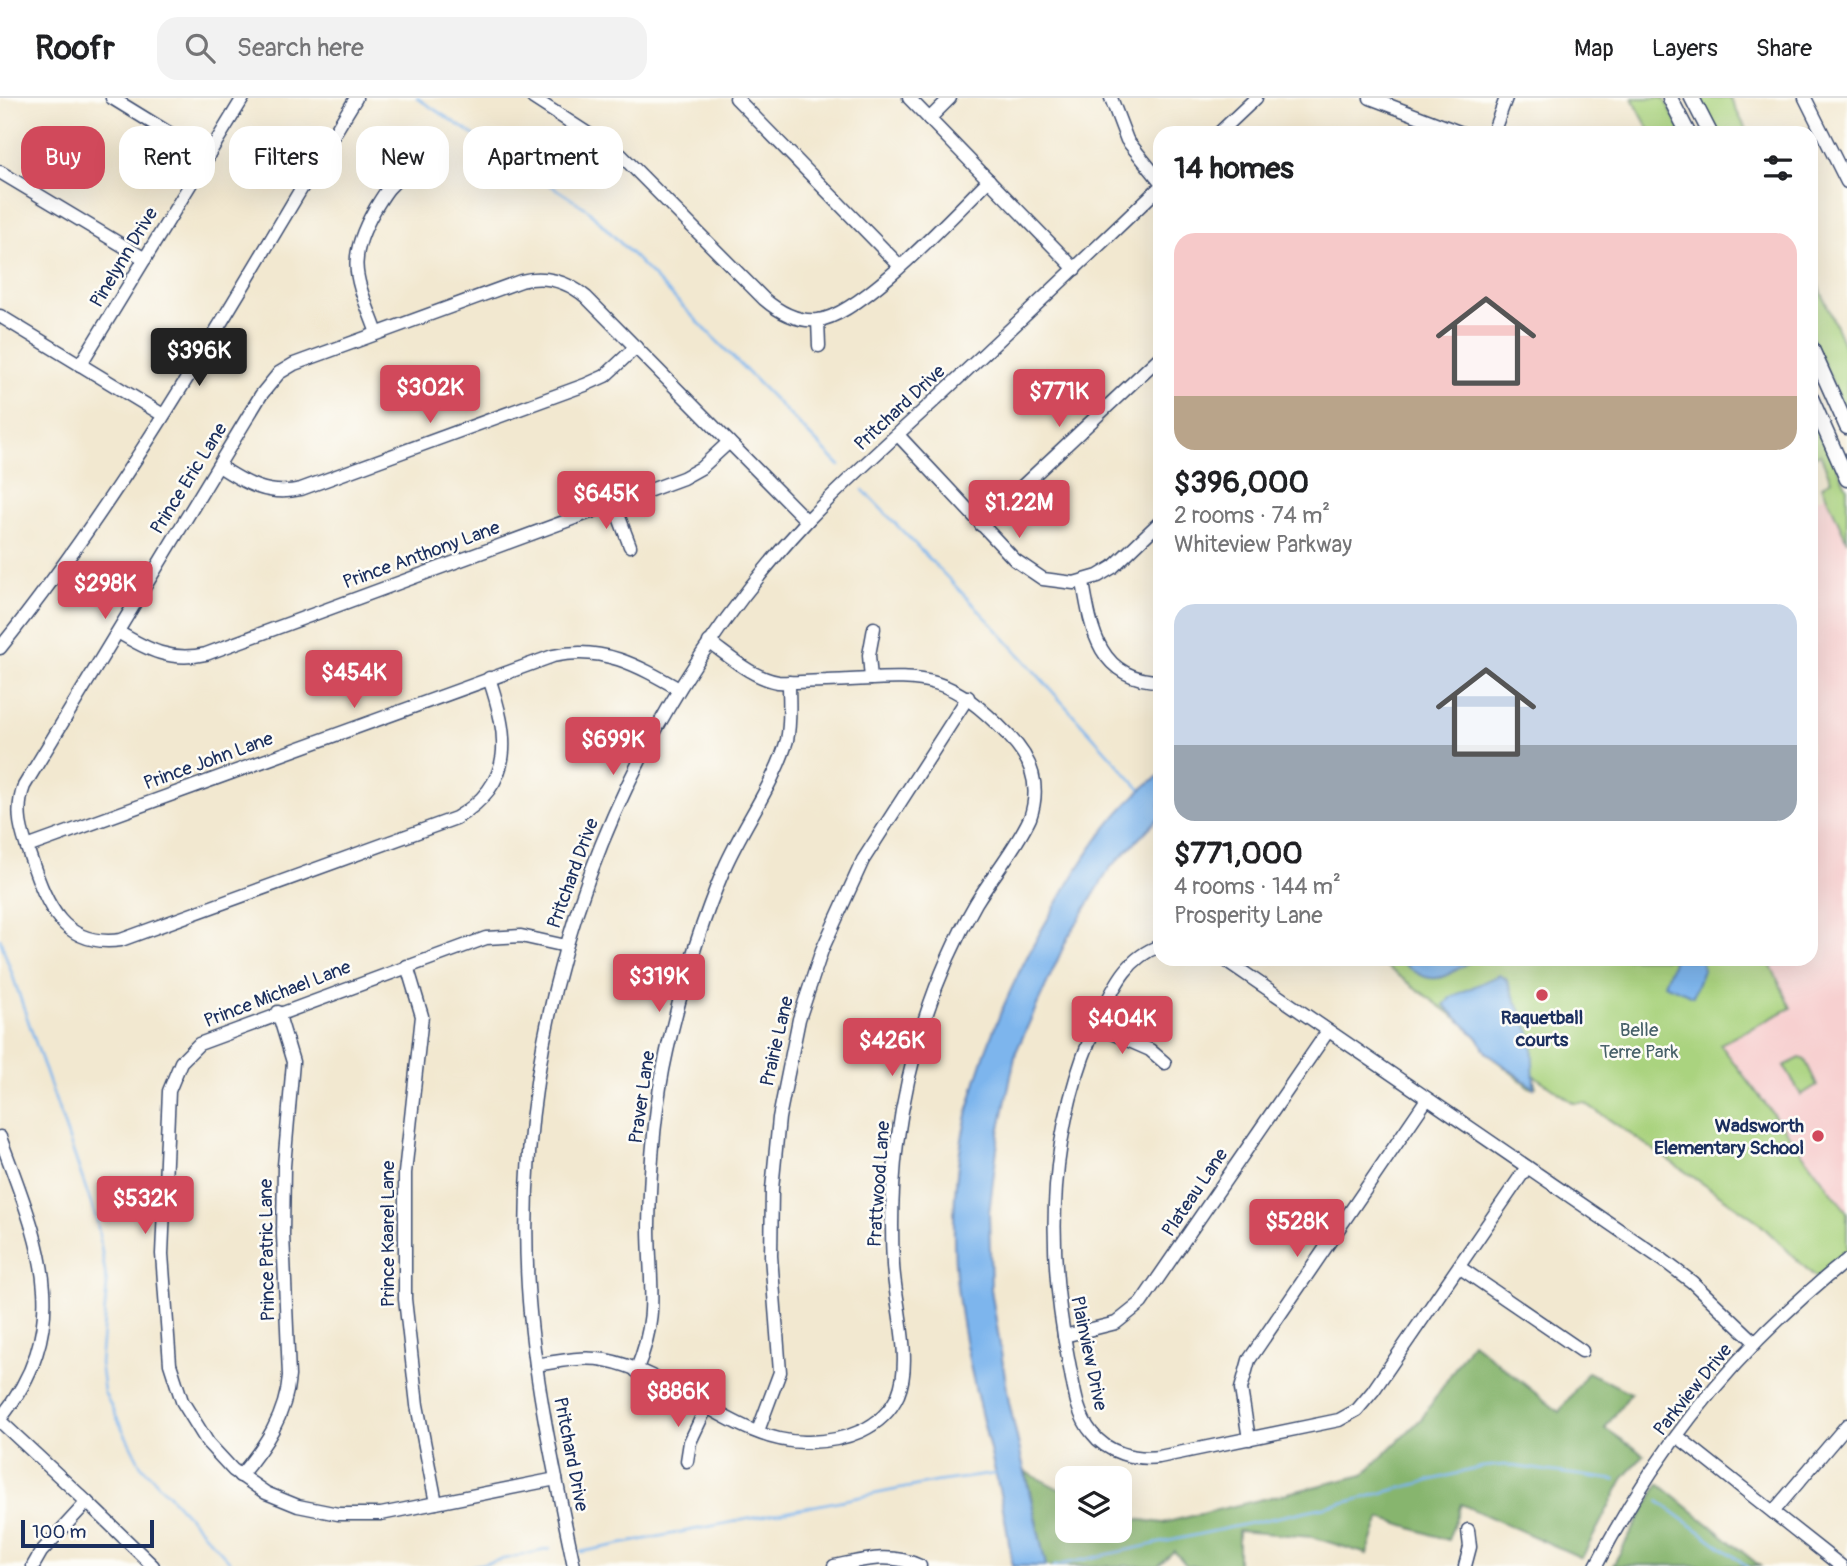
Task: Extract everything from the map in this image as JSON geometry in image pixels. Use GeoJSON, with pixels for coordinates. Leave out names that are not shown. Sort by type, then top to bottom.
{"type":"FeatureCollection","features":[{"type":"Feature","properties":{"kind":"main road"},"geometry":{"type":"LineString","coordinates":[[1670,98],[1684,126]]}},
{"type":"Feature","properties":{"kind":"main road"},"geometry":{"type":"LineString","coordinates":[[1692,98],[1706,126]]}},
{"type":"Feature","properties":{"kind":"main road"},"geometry":{"type":"LineString","coordinates":[[1818,363],[1847,427]]}},
{"type":"Feature","properties":{"kind":"main road"},"geometry":{"type":"LineString","coordinates":[[1818,414],[1847,479]]}},
{"type":"Feature","properties":{"kind":"street"},"geometry":{"type":"LineString","coordinates":[[112,98],[158,126]]}},
{"type":"Feature","properties":{"kind":"street","name":"Pinelynn Drive"},"geometry":{"type":"LineString","coordinates":[[215,145],[243,98]]}},
{"type":"Feature","properties":{"kind":"street"},"geometry":{"type":"LineString","coordinates":[[0,648],[75,551],[163,415],[356,98]]}},
{"type":"Feature","properties":{"kind":"street"},"geometry":{"type":"LineString","coordinates":[[533,98],[621,155],[771,305],[791,316],[818,320],[854,306],[989,180]]}},
{"type":"Feature","properties":{"kind":"street"},"geometry":{"type":"LineString","coordinates":[[736,98],[899,265]]}},
{"type":"Feature","properties":{"kind":"street"},"geometry":{"type":"LineString","coordinates":[[909,98],[1075,268]]}},
{"type":"Feature","properties":{"kind":"street"},"geometry":{"type":"LineString","coordinates":[[929,119],[950,98]]}},
{"type":"Feature","properties":{"kind":"street"},"geometry":{"type":"LineString","coordinates":[[1111,98],[1126,140],[1153,173]]}},
{"type":"Feature","properties":{"kind":"street"},"geometry":{"type":"LineString","coordinates":[[1226,126],[1256,98]]}},
{"type":"Feature","properties":{"kind":"street"},"geometry":{"type":"LineString","coordinates":[[1370,98],[1444,126]]}},
{"type":"Feature","properties":{"kind":"street"},"geometry":{"type":"LineString","coordinates":[[1496,126],[1506,98]]}},
{"type":"Feature","properties":{"kind":"street"},"geometry":{"type":"LineString","coordinates":[[1805,98],[1846,177]]}},
{"type":"Feature","properties":{"kind":"street"},"geometry":{"type":"LineString","coordinates":[[0,172],[145,259]]}},
{"type":"Feature","properties":{"kind":"street","name":"Pinelynn Drive"},"geometry":{"type":"LineString","coordinates":[[80,365],[188,189]]}},
{"type":"Feature","properties":{"kind":"street"},"geometry":{"type":"LineString","coordinates":[[377,333],[358,281],[356,251],[360,235],[389,189]]}},
{"type":"Feature","properties":{"kind":"street","name":"Pritchard Drive"},"geometry":{"type":"LineString","coordinates":[[574,1566],[536,1364],[528,1283],[527,1175],[537,1077],[566,946],[601,844],[637,766],[679,689],[709,642],[807,521],[1153,194]]}},
{"type":"Feature","properties":{"kind":"street","name":"Prince Eric Lane"},"geometry":{"type":"LineString","coordinates":[[489,678],[503,722],[503,751],[494,781],[469,810],[447,822],[121,940],[103,941],[83,936],[67,927],[49,907],[27,847],[19,816],[24,786],[261,395],[279,373],[299,361],[510,284],[543,278],[564,283],[581,293],[807,521]]}},
{"type":"Feature","properties":{"kind":"street"},"geometry":{"type":"LineString","coordinates":[[0,316],[163,415]]}},
{"type":"Feature","properties":{"kind":"street"},"geometry":{"type":"LineString","coordinates":[[818,320],[819,346]]}},
{"type":"Feature","properties":{"kind":"street"},"geometry":{"type":"LineString","coordinates":[[219,466],[264,490],[300,489],[585,386],[606,376],[636,347]]}},
{"type":"Feature","properties":{"kind":"street"},"geometry":{"type":"LineString","coordinates":[[981,525],[1153,364]]}},
{"type":"Feature","properties":{"kind":"street"},"geometry":{"type":"LineString","coordinates":[[898,435],[981,525],[1021,566],[1035,576],[1059,583],[1083,582],[1113,567],[1153,529]]}},
{"type":"Feature","properties":{"kind":"street","name":"Prince Anthony Lane"},"geometry":{"type":"LineString","coordinates":[[118,632],[160,655],[181,658],[206,654],[691,475],[729,442]]}},
{"type":"Feature","properties":{"kind":"street"},"geometry":{"type":"LineString","coordinates":[[614,504],[629,546]]}},
{"type":"Feature","properties":{"kind":"street"},"geometry":{"type":"LineString","coordinates":[[1083,582],[1093,631],[1104,655],[1126,673],[1153,679]]}},
{"type":"Feature","properties":{"kind":"street"},"geometry":{"type":"LineString","coordinates":[[871,679],[869,654],[874,628]]}},
{"type":"Feature","properties":{"kind":"street","name":"Prattwood Lane"},"geometry":{"type":"LineString","coordinates":[[536,1364],[592,1359],[613,1362],[758,1431],[792,1442],[849,1437],[873,1425],[885,1415],[901,1385],[904,1356],[895,1299],[892,1211],[897,1140],[909,1075],[927,1014],[961,932],[1024,830],[1035,798],[1033,773],[1026,755],[985,711],[968,697],[943,684],[926,679],[789,682],[762,677],[709,642]]}},
{"type":"Feature","properties":{"kind":"street","name":"Prince John Lane"},"geometry":{"type":"LineString","coordinates":[[27,847],[553,656],[591,653],[630,661],[679,689]]}},
{"type":"Feature","properties":{"kind":"street","name":"Praver Lane"},"geometry":{"type":"LineString","coordinates":[[636,1371],[648,1344],[652,1321],[650,1186],[666,1054],[697,942],[724,869],[784,748],[789,724],[789,682]]}},
{"type":"Feature","properties":{"kind":"street","name":"Prairie Lane"},"geometry":{"type":"LineString","coordinates":[[758,1431],[780,1372],[772,1256],[772,1189],[782,1100],[799,1019],[822,950],[863,860],[968,697]]}},
{"type":"Feature","properties":{"kind":"street","name":"Prince Michael Lane"},"geometry":{"type":"LineString","coordinates":[[556,1479],[381,1514],[338,1514],[285,1501],[240,1476],[216,1453],[193,1422],[177,1390],[168,1356],[162,1234],[167,1103],[173,1076],[192,1049],[213,1037],[493,936],[521,936],[566,946]]}},
{"type":"Feature","properties":{"kind":"street","name":"Plainview Drive"},"geometry":{"type":"LineString","coordinates":[[1153,949],[1143,954],[1127,969],[1096,1026],[1069,1099],[1054,1185],[1054,1263],[1064,1336],[1083,1419],[1093,1435],[1108,1447],[1128,1456],[1153,1458],[1331,1422],[1357,1410],[1527,1167]]}},
{"type":"Feature","properties":{"kind":"street","name":"Prince Kaarel Lane"},"geometry":{"type":"LineString","coordinates":[[407,966],[422,1016],[405,1173],[405,1299],[416,1405],[436,1503]]}},
{"type":"Feature","properties":{"kind":"street"},"geometry":{"type":"LineString","coordinates":[[1234,966],[1673,1268],[1755,1342]]}},
{"type":"Feature","properties":{"kind":"street","name":"Prince Patric Lane"},"geometry":{"type":"LineString","coordinates":[[240,1476],[274,1431],[286,1399],[289,1376],[283,1234],[284,1166],[293,1062],[278,1013]]}},
{"type":"Feature","properties":{"kind":"street"},"geometry":{"type":"LineString","coordinates":[[1096,1026],[1150,1050],[1165,1063]]}},
{"type":"Feature","properties":{"kind":"street","name":"Plateau Lane"},"geometry":{"type":"LineString","coordinates":[[1064,1336],[1116,1323],[1141,1303],[1328,1031]]}},
{"type":"Feature","properties":{"kind":"street"},"geometry":{"type":"LineString","coordinates":[[1249,1439],[1241,1389],[1249,1360],[1427,1099]]}},
{"type":"Feature","properties":{"kind":"street"},"geometry":{"type":"LineString","coordinates":[[0,1137],[39,1247],[45,1298],[41,1333],[32,1366],[15,1399],[0,1420],[153,1566]]}},
{"type":"Feature","properties":{"kind":"street","name":"Parkview Drive"},"geometry":{"type":"LineString","coordinates":[[1596,1566],[1635,1497],[1676,1436],[1755,1342],[1794,1304],[1847,1260]]}},
{"type":"Feature","properties":{"kind":"street"},"geometry":{"type":"LineString","coordinates":[[1459,1267],[1581,1351]]}},
{"type":"Feature","properties":{"kind":"street"},"geometry":{"type":"LineString","coordinates":[[687,1461],[690,1442],[707,1406]]}},
{"type":"Feature","properties":{"kind":"street"},"geometry":{"type":"LineString","coordinates":[[1773,1512],[1847,1425]]}},
{"type":"Feature","properties":{"kind":"street"},"geometry":{"type":"LineString","coordinates":[[1676,1436],[1841,1566]]}},
{"type":"Feature","properties":{"kind":"street"},"geometry":{"type":"LineString","coordinates":[[33,1566],[41,1552],[86,1502]]}},
{"type":"Feature","properties":{"kind":"street"},"geometry":{"type":"LineString","coordinates":[[1465,1566],[1470,1547],[1468,1530]]}},
{"type":"Feature","properties":{"kind":"street"},"geometry":{"type":"LineString","coordinates":[[834,1566],[883,1557],[901,1559],[919,1566]]}},
{"type":"Feature","properties":{"kind":"shaded area"},"geometry":{"type":"Polygon","coordinates":[[[1827,495],[1847,541],[1847,1212],[1720,1044],[1791,1008],[1771,966],[1818,966],[1818,499],[1827,495]]]}},
{"type":"Feature","properties":{"kind":"green space"},"geometry":{"type":"Polygon","coordinates":[[[1632,98],[1664,98],[1678,126],[1647,126],[1632,98]]]}},
{"type":"Feature","properties":{"kind":"green space"},"geometry":{"type":"Polygon","coordinates":[[[1698,98],[1730,98],[1744,126],[1712,126],[1698,98]]]}},
{"type":"Feature","properties":{"kind":"green space"},"geometry":{"type":"Polygon","coordinates":[[[1818,284],[1847,352],[1847,415],[1818,351],[1818,284]]]}},
{"type":"Feature","properties":{"kind":"green space"},"geometry":{"type":"Polygon","coordinates":[[[1818,424],[1847,488],[1847,541],[1822,486],[1831,480],[1820,454],[1818,455],[1818,424]]]}},
{"type":"Feature","properties":{"kind":"green space","name":"Belle Terre Park"},"geometry":{"type":"Polygon","coordinates":[[[1386,966],[1771,966],[1791,1008],[1720,1044],[1847,1212],[1847,1253],[1816,1278],[1756,1220],[1585,1103],[1574,1103],[1533,1075],[1536,1087],[1530,1088],[1486,1052],[1478,1038],[1463,1023],[1386,966]]]}},
{"type":"Feature","properties":{"kind":"green space"},"geometry":{"type":"Polygon","coordinates":[[[1800,1058],[1805,1060],[1817,1085],[1801,1095],[1784,1066],[1800,1058]]]}},
{"type":"Feature","properties":{"kind":"green space"},"geometry":{"type":"Polygon","coordinates":[[[1472,1342],[1559,1412],[1588,1372],[1631,1393],[1605,1428],[1644,1455],[1623,1479],[1582,1558],[1461,1504],[1448,1540],[1380,1518],[1367,1554],[1312,1537],[1238,1531],[1238,1566],[1187,1566],[1174,1551],[1158,1566],[1046,1566],[1026,1472],[1055,1487],[1055,1543],[1132,1543],[1132,1519],[1163,1523],[1363,1475],[1422,1418],[1472,1342]]]}},
{"type":"Feature","properties":{"kind":"green space"},"geometry":{"type":"Polygon","coordinates":[[[1659,1484],[1760,1566],[1613,1565],[1659,1484]]]}},
{"type":"Feature","properties":{"kind":"water"},"geometry":{"type":"Polygon","coordinates":[[[1153,781],[1153,824],[1110,868],[1067,939],[1016,1052],[999,1133],[989,1213],[991,1289],[1009,1402],[1046,1566],[1012,1566],[1001,1498],[970,1363],[958,1295],[954,1246],[960,1151],[982,1060],[1019,973],[1042,929],[1093,845],[1141,790],[1153,781]]]}},
{"type":"Feature","properties":{"kind":"water"},"geometry":{"type":"Polygon","coordinates":[[[1407,966],[1462,966],[1436,978],[1428,978],[1407,966]]]}},
{"type":"Feature","properties":{"kind":"water"},"geometry":{"type":"Polygon","coordinates":[[[1671,966],[1703,966],[1693,996],[1664,984],[1671,966]]]}},
{"type":"Feature","properties":{"kind":"water"},"geometry":{"type":"Polygon","coordinates":[[[1499,975],[1506,979],[1532,1037],[1534,1088],[1486,1052],[1478,1038],[1444,1005],[1451,997],[1499,975]]]}},
{"type":"Feature","properties":{"kind":"waterway"},"geometry":{"type":"LineString","coordinates":[[417,98],[587,209],[840,466]]}},
{"type":"Feature","properties":{"kind":"waterway"},"geometry":{"type":"LineString","coordinates":[[863,490],[992,624],[1140,789]]}},
{"type":"Feature","properties":{"kind":"waterway"},"geometry":{"type":"LineString","coordinates":[[0,939],[97,1221],[107,1285],[100,1363],[104,1392],[140,1464],[234,1566]]}},
{"type":"Feature","properties":{"kind":"waterway"},"geometry":{"type":"LineString","coordinates":[[1054,1566],[1347,1502],[1482,1467],[1505,1465],[1615,1480]]}},
{"type":"Feature","properties":{"kind":"waterway"},"geometry":{"type":"LineString","coordinates":[[581,1552],[935,1482],[995,1474]]}},
{"type":"Feature","properties":{"kind":"waterway"},"geometry":{"type":"LineString","coordinates":[[1658,1501],[1747,1566]]}},
{"type":"Feature","properties":{"kind":"waterway"},"geometry":{"type":"LineString","coordinates":[[472,1566],[550,1549]]}},
{"type":"Feature","properties":{"kind":"place","name":"Raquetball courts"},"geometry":{"type":"Point","coordinates":[1542,995]}},
{"type":"Feature","properties":{"kind":"place","name":"Wadsworth Elementary School"},"geometry":{"type":"Point","coordinates":[1818,1136]}}]}
